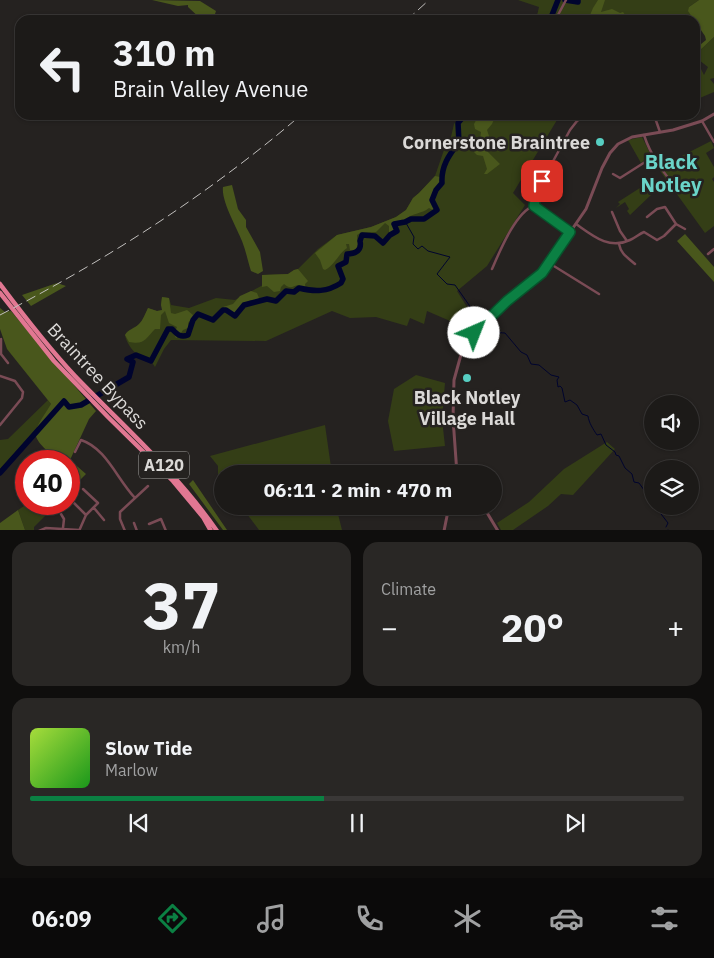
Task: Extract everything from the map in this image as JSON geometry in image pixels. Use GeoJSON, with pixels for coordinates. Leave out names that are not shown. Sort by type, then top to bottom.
{"type":"FeatureCollection","features":[{"type":"Feature","properties":{"kind":"highway","name":"Braintree Bypass"},"geometry":{"type":"LineString","coordinates":[[0,284],[30,324],[87,391],[174,481],[211,530]]}},
{"type":"Feature","properties":{"kind":"highway","name":"Braintree Bypass"},"geometry":{"type":"LineString","coordinates":[[0,293],[54,361],[87,391]]}},
{"type":"Feature","properties":{"kind":"highway","name":"Braintree Bypass"},"geometry":{"type":"LineString","coordinates":[[103,408],[174,475],[217,530]]}},
{"type":"Feature","properties":{"kind":"street"},"geometry":{"type":"LineString","coordinates":[[558,15],[566,1]]}},
{"type":"Feature","properties":{"kind":"street"},"geometry":{"type":"LineString","coordinates":[[457,465],[452,418],[454,382],[462,351],[476,331],[507,301],[542,273],[586,208],[610,153],[622,142],[644,135],[673,130],[702,121],[714,114]]}},
{"type":"Feature","properties":{"kind":"street"},"geometry":{"type":"LineString","coordinates":[[534,206],[538,189],[570,130],[579,120]]}},
{"type":"Feature","properties":{"kind":"street"},"geometry":{"type":"LineString","coordinates":[[656,120],[660,132]]}},
{"type":"Feature","properties":{"kind":"street"},"geometry":{"type":"LineString","coordinates":[[702,121],[714,142]]}},
{"type":"Feature","properties":{"kind":"street"},"geometry":{"type":"LineString","coordinates":[[644,135],[653,157],[678,190]]}},
{"type":"Feature","properties":{"kind":"street"},"geometry":{"type":"LineString","coordinates":[[613,174],[620,178],[653,157]]}},
{"type":"Feature","properties":{"kind":"street"},"geometry":{"type":"LineString","coordinates":[[534,206],[570,232]]}},
{"type":"Feature","properties":{"kind":"street"},"geometry":{"type":"LineString","coordinates":[[492,269],[500,250],[521,214],[534,206]]}},
{"type":"Feature","properties":{"kind":"street"},"geometry":{"type":"LineString","coordinates":[[647,217],[657,209],[665,207],[676,224],[686,229]]}},
{"type":"Feature","properties":{"kind":"street"},"geometry":{"type":"LineString","coordinates":[[612,212],[620,231],[627,241]]}},
{"type":"Feature","properties":{"kind":"street"},"geometry":{"type":"LineString","coordinates":[[576,224],[598,240],[610,244],[619,244],[644,232],[658,240],[676,224]]}},
{"type":"Feature","properties":{"kind":"street"},"geometry":{"type":"LineString","coordinates":[[619,244],[623,255],[634,264]]}},
{"type":"Feature","properties":{"kind":"street"},"geometry":{"type":"LineString","coordinates":[[708,254],[714,249]]}},
{"type":"Feature","properties":{"kind":"street"},"geometry":{"type":"LineString","coordinates":[[549,263],[599,294]]}},
{"type":"Feature","properties":{"kind":"street"},"geometry":{"type":"LineString","coordinates":[[1,339],[1,354],[8,363]]}},
{"type":"Feature","properties":{"kind":"street"},"geometry":{"type":"LineString","coordinates":[[0,376],[15,381],[23,392],[22,398],[0,425]]}},
{"type":"Feature","properties":{"kind":"street"},"geometry":{"type":"LineString","coordinates":[[76,450],[81,440],[97,447],[134,498]]}},
{"type":"Feature","properties":{"kind":"street"},"geometry":{"type":"LineString","coordinates":[[125,530],[120,519],[120,512],[148,486]]}},
{"type":"Feature","properties":{"kind":"street"},"geometry":{"type":"LineString","coordinates":[[39,530],[63,528],[79,530],[86,515],[98,503],[84,489]]}},
{"type":"Feature","properties":{"kind":"street"},"geometry":{"type":"LineString","coordinates":[[93,508],[104,520]]}},
{"type":"Feature","properties":{"kind":"street"},"geometry":{"type":"LineString","coordinates":[[80,509],[86,515]]}},
{"type":"Feature","properties":{"kind":"street"},"geometry":{"type":"LineString","coordinates":[[62,515],[64,519],[63,528]]}},
{"type":"Feature","properties":{"kind":"street"},"geometry":{"type":"LineString","coordinates":[[444,530],[447,515]]}},
{"type":"Feature","properties":{"kind":"street"},"geometry":{"type":"LineString","coordinates":[[489,515],[498,530]]}},
{"type":"Feature","properties":{"kind":"street"},"geometry":{"type":"LineString","coordinates":[[149,524],[161,519],[166,530]]}},
{"type":"Feature","properties":{"kind":"street"},"geometry":{"type":"LineString","coordinates":[[134,523],[137,530]]}},
{"type":"Feature","properties":{"kind":"green space"},"geometry":{"type":"Polygon","coordinates":[[[152,0],[200,1],[216,11],[215,15],[197,15],[188,5],[178,6],[152,0]]]}},
{"type":"Feature","properties":{"kind":"green space"},"geometry":{"type":"Polygon","coordinates":[[[518,0],[699,0],[689,7],[692,15],[537,15],[539,7],[518,0]]]}},
{"type":"Feature","properties":{"kind":"green space"},"geometry":{"type":"Polygon","coordinates":[[[598,0],[605,0],[601,12],[612,9],[620,13],[623,12],[625,15],[590,15],[598,0]]]}},
{"type":"Feature","properties":{"kind":"green space"},"geometry":{"type":"Polygon","coordinates":[[[699,0],[714,0],[714,37],[700,50],[700,45],[706,40],[700,29],[700,15],[691,15],[688,11],[689,7],[699,0]]]}},
{"type":"Feature","properties":{"kind":"green space"},"geometry":{"type":"Polygon","coordinates":[[[714,37],[714,78],[710,79],[714,84],[714,92],[700,98],[700,68],[704,75],[708,67],[700,61],[700,50],[714,37]]]}},
{"type":"Feature","properties":{"kind":"green space"},"geometry":{"type":"Polygon","coordinates":[[[457,120],[557,120],[513,193],[525,205],[487,266],[457,291],[472,315],[464,327],[427,311],[424,324],[410,318],[407,326],[376,317],[350,318],[332,311],[266,341],[171,340],[155,367],[150,361],[139,356],[130,347],[125,335],[142,322],[148,308],[157,311],[164,310],[161,305],[162,297],[169,298],[171,305],[189,308],[216,298],[235,300],[263,285],[262,275],[288,274],[298,269],[318,249],[337,235],[371,227],[396,217],[406,210],[413,198],[435,176],[444,150],[451,137],[454,124],[457,120]]]}},
{"type":"Feature","properties":{"kind":"green space"},"geometry":{"type":"Polygon","coordinates":[[[476,120],[494,120],[487,130],[489,136],[487,151],[500,164],[487,174],[484,174],[487,169],[483,156],[477,155],[474,152],[480,140],[481,132],[475,129],[474,124],[476,120]]]}},
{"type":"Feature","properties":{"kind":"green space"},"geometry":{"type":"Polygon","coordinates":[[[642,137],[651,155],[641,163],[628,140],[642,137]]]}},
{"type":"Feature","properties":{"kind":"green space"},"geometry":{"type":"Polygon","coordinates":[[[711,141],[714,148],[706,153],[714,167],[714,177],[712,179],[714,182],[714,226],[705,233],[658,168],[711,141]]]}},
{"type":"Feature","properties":{"kind":"green space"},"geometry":{"type":"Polygon","coordinates":[[[435,176],[440,177],[441,181],[431,197],[437,207],[433,210],[429,208],[405,220],[395,222],[397,233],[389,233],[389,226],[385,223],[376,232],[362,232],[357,235],[358,250],[350,250],[349,244],[346,244],[347,248],[331,265],[325,270],[323,269],[315,253],[337,235],[371,227],[396,217],[406,210],[413,198],[435,176]]]}},
{"type":"Feature","properties":{"kind":"green space"},"geometry":{"type":"Polygon","coordinates":[[[232,185],[238,209],[246,220],[246,227],[260,252],[263,271],[258,274],[251,271],[243,245],[224,200],[223,187],[232,185]]]}},
{"type":"Feature","properties":{"kind":"green space"},"geometry":{"type":"Polygon","coordinates":[[[643,186],[651,195],[630,215],[625,202],[616,208],[620,204],[618,202],[643,186]]]}},
{"type":"Feature","properties":{"kind":"green space"},"geometry":{"type":"Polygon","coordinates":[[[685,234],[714,267],[714,282],[677,241],[685,234]]]}},
{"type":"Feature","properties":{"kind":"green space"},"geometry":{"type":"Polygon","coordinates":[[[298,269],[308,281],[305,284],[306,290],[303,291],[299,285],[290,287],[284,284],[280,291],[274,292],[267,286],[262,287],[262,275],[288,274],[298,269]]]}},
{"type":"Feature","properties":{"kind":"green space"},"geometry":{"type":"Polygon","coordinates":[[[57,283],[66,286],[31,306],[22,295],[57,283]]]}},
{"type":"Feature","properties":{"kind":"green space"},"geometry":{"type":"Polygon","coordinates":[[[251,291],[257,293],[259,298],[256,302],[251,300],[243,304],[233,315],[223,307],[233,304],[240,296],[251,291]]]}},
{"type":"Feature","properties":{"kind":"green space"},"geometry":{"type":"Polygon","coordinates":[[[162,297],[169,298],[171,313],[175,314],[187,310],[193,315],[188,323],[188,328],[183,330],[176,338],[174,334],[177,327],[169,323],[165,311],[161,315],[160,329],[155,329],[142,342],[129,342],[125,335],[137,326],[148,308],[157,311],[162,310],[162,297]]]}},
{"type":"Feature","properties":{"kind":"green space"},"geometry":{"type":"Polygon","coordinates":[[[0,308],[5,312],[11,311],[96,411],[89,419],[75,450],[46,450],[37,439],[36,429],[51,404],[7,349],[0,329],[0,308]]]}},
{"type":"Feature","properties":{"kind":"green space"},"geometry":{"type":"Polygon","coordinates":[[[416,375],[445,383],[442,419],[445,446],[394,451],[388,421],[394,389],[416,375]]]}},
{"type":"Feature","properties":{"kind":"green space"},"geometry":{"type":"Polygon","coordinates":[[[48,400],[53,407],[29,438],[18,450],[15,450],[15,453],[0,469],[0,440],[8,439],[48,400]]]}},
{"type":"Feature","properties":{"kind":"green space"},"geometry":{"type":"Polygon","coordinates":[[[325,425],[331,465],[217,465],[210,456],[325,425]]]}},
{"type":"Feature","properties":{"kind":"green space"},"geometry":{"type":"Polygon","coordinates":[[[607,442],[615,449],[573,495],[561,494],[548,506],[513,530],[501,530],[497,523],[529,502],[564,469],[607,442]]]}},
{"type":"Feature","properties":{"kind":"green space"},"geometry":{"type":"Polygon","coordinates":[[[80,469],[86,474],[80,480],[80,469]]]}},
{"type":"Feature","properties":{"kind":"green space"},"geometry":{"type":"Polygon","coordinates":[[[193,480],[214,511],[214,515],[217,515],[227,530],[223,530],[189,484],[193,480]]]}},
{"type":"Feature","properties":{"kind":"green space"},"geometry":{"type":"Polygon","coordinates":[[[15,512],[15,515],[20,515],[25,530],[0,530],[0,523],[15,512]]]}},
{"type":"Feature","properties":{"kind":"green space"},"geometry":{"type":"Polygon","coordinates":[[[20,515],[46,515],[34,527],[34,530],[25,530],[20,515]]]}},
{"type":"Feature","properties":{"kind":"green space"},"geometry":{"type":"Polygon","coordinates":[[[248,515],[338,515],[342,530],[259,530],[248,515]]]}},
{"type":"Feature","properties":{"kind":"waterway"},"geometry":{"type":"LineString","coordinates":[[552,15],[558,0]]}},
{"type":"Feature","properties":{"kind":"waterway"},"geometry":{"type":"LineString","coordinates":[[565,0],[578,2],[578,0]]}},
{"type":"Feature","properties":{"kind":"waterway"},"geometry":{"type":"LineString","coordinates":[[0,473],[64,401],[69,407],[81,405],[129,377],[133,362],[127,359],[136,355],[151,361],[168,329],[172,329],[177,334],[185,336],[188,335],[193,320],[198,314],[213,320],[223,310],[226,310],[235,316],[244,305],[267,299],[276,301],[286,291],[294,292],[299,288],[321,290],[336,286],[343,279],[338,266],[346,262],[347,254],[356,252],[359,249],[362,235],[375,236],[383,243],[390,235],[397,231],[394,224],[411,219],[424,219],[437,210],[432,200],[436,190],[442,183],[446,161],[459,142],[458,123],[461,120]]}},
{"type":"Feature","properties":{"kind":"waterway"},"geometry":{"type":"LineString","coordinates":[[406,223],[414,237],[413,244],[418,249],[422,246],[428,251],[450,257],[437,274],[447,284],[455,285],[481,322]]}},
{"type":"Feature","properties":{"kind":"waterway"},"geometry":{"type":"LineString","coordinates":[[485,326],[500,333],[505,333],[521,352],[527,355],[531,364],[539,365],[551,375],[559,377],[557,380],[558,387],[562,388],[565,402],[570,400],[577,405],[582,414],[588,416],[590,424],[597,435],[601,434],[606,445],[619,456],[625,468],[632,474],[634,482],[639,483],[644,490]]}},
{"type":"Feature","properties":{"kind":"waterway"},"geometry":{"type":"LineString","coordinates":[[662,515],[668,523],[666,527]]}},
{"type":"Feature","properties":{"kind":"railway"},"geometry":{"type":"LineString","coordinates":[[412,15],[429,0]]}},
{"type":"Feature","properties":{"kind":"railway"},"geometry":{"type":"LineString","coordinates":[[0,315],[80,271],[156,224],[230,172],[295,120]]}},
{"type":"Feature","properties":{"kind":"place","name":"Cornerstone Braintree"},"geometry":{"type":"Point","coordinates":[600,142]}},
{"type":"Feature","properties":{"kind":"place","name":"Black Notley Village Hall"},"geometry":{"type":"Point","coordinates":[467,378]}},
{"type":"Feature","properties":{"kind":"district","name":"Black Notley"},"geometry":{"type":"Point","coordinates":[671,172]}},
{"type":"Feature","properties":{"kind":"route"},"geometry":{"type":"LineString","coordinates":[[474,333],[507,301],[542,273],[570,232],[534,206],[542,181]]}}]}
